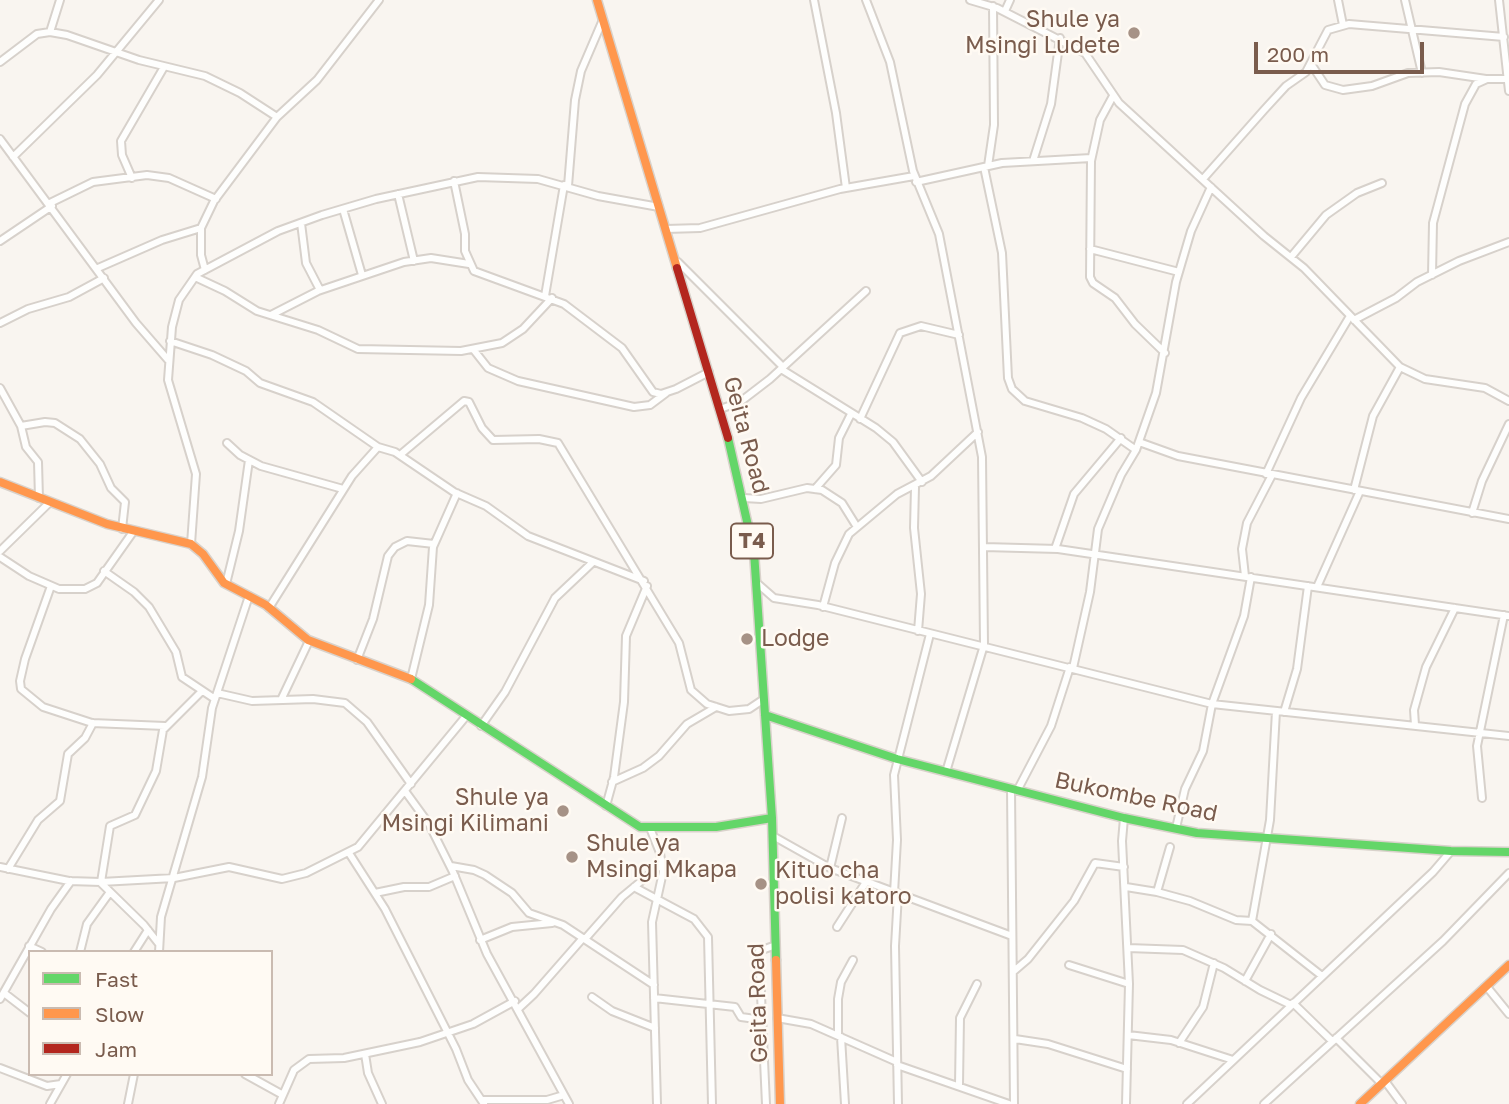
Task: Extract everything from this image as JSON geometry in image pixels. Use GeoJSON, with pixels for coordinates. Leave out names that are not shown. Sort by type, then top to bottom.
{"type":"FeatureCollection","features":[{"type":"Feature","properties":{"kind":"main road","name":"Geita Road"},"geometry":{"type":"LineString","coordinates":[[597,0],[720,409],[744,498],[756,583],[772,818],[780,1104]]}},
{"type":"Feature","properties":{"kind":"main road"},"geometry":{"type":"LineString","coordinates":[[0,482],[133,532],[191,544],[203,554],[226,584],[270,607],[309,641],[411,679],[628,821],[650,828],[716,827],[772,818]]}},
{"type":"Feature","properties":{"kind":"main road","name":"Bukombe Road"},"geometry":{"type":"LineString","coordinates":[[765,715],[897,759],[1124,818],[1176,828],[1267,839],[1451,851],[1509,852]]}},
{"type":"Feature","properties":{"kind":"main road"},"geometry":{"type":"LineString","coordinates":[[1360,1104],[1509,965]]}},
{"type":"Feature","properties":{"kind":"street"},"geometry":{"type":"LineString","coordinates":[[50,32],[60,0]]}},
{"type":"Feature","properties":{"kind":"street"},"geometry":{"type":"LineString","coordinates":[[0,158],[11,155],[116,52],[159,0]]}},
{"type":"Feature","properties":{"kind":"street"},"geometry":{"type":"LineString","coordinates":[[205,270],[201,255],[201,228],[204,217],[277,117],[317,80],[379,0]]}},
{"type":"Feature","properties":{"kind":"street"},"geometry":{"type":"LineString","coordinates":[[814,0],[836,113],[846,188]]}},
{"type":"Feature","properties":{"kind":"street"},"geometry":{"type":"LineString","coordinates":[[866,0],[890,62],[915,179],[939,234],[978,432],[984,547],[984,646],[946,772]]}},
{"type":"Feature","properties":{"kind":"street"},"geometry":{"type":"LineString","coordinates":[[970,0],[990,4],[1085,52],[1113,96],[1291,257],[1400,368],[1425,379],[1485,388],[1509,401]]}},
{"type":"Feature","properties":{"kind":"street"},"geometry":{"type":"LineString","coordinates":[[1005,11],[1010,0]]}},
{"type":"Feature","properties":{"kind":"street"},"geometry":{"type":"LineString","coordinates":[[1338,0],[1343,25]]}},
{"type":"Feature","properties":{"kind":"street"},"geometry":{"type":"LineString","coordinates":[[1405,0],[1422,73]]}},
{"type":"Feature","properties":{"kind":"street"},"geometry":{"type":"LineString","coordinates":[[1499,0],[1506,42],[1509,91]]}},
{"type":"Feature","properties":{"kind":"street"},"geometry":{"type":"LineString","coordinates":[[990,4],[994,125],[986,167],[1002,253],[1008,378],[1013,389],[1025,401],[1059,409],[1138,446],[1166,454],[1509,519]]}},
{"type":"Feature","properties":{"kind":"street"},"geometry":{"type":"LineString","coordinates":[[195,277],[225,290],[257,311],[318,330],[358,349],[473,349],[512,337],[549,297],[566,186],[575,100],[585,61],[603,21]]}},
{"type":"Feature","properties":{"kind":"street"},"geometry":{"type":"LineString","coordinates":[[1203,179],[1245,130],[1311,64],[1328,30],[1343,25],[1412,30],[1506,42]]}},
{"type":"Feature","properties":{"kind":"street"},"geometry":{"type":"LineString","coordinates":[[0,62],[37,34],[67,34],[116,52],[224,84],[277,117]]}},
{"type":"Feature","properties":{"kind":"street"},"geometry":{"type":"LineString","coordinates":[[1033,161],[1051,104],[1060,38]]}},
{"type":"Feature","properties":{"kind":"street"},"geometry":{"type":"LineString","coordinates":[[1311,64],[1325,85],[1343,90],[1372,86],[1408,73],[1509,79]]}},
{"type":"Feature","properties":{"kind":"street"},"geometry":{"type":"LineString","coordinates":[[132,178],[122,155],[121,141],[164,67]]}},
{"type":"Feature","properties":{"kind":"street"},"geometry":{"type":"LineString","coordinates":[[1432,275],[1433,223],[1465,104],[1476,84],[1487,79]]}},
{"type":"Feature","properties":{"kind":"street"},"geometry":{"type":"LineString","coordinates":[[1113,96],[1100,120],[1091,158],[1091,281],[1115,298],[1135,324],[1165,353]]}},
{"type":"Feature","properties":{"kind":"street"},"geometry":{"type":"LineString","coordinates":[[0,139],[169,361]]}},
{"type":"Feature","properties":{"kind":"street"},"geometry":{"type":"LineString","coordinates":[[666,229],[700,228],[846,188],[1033,161],[1091,158]]}},
{"type":"Feature","properties":{"kind":"street"},"geometry":{"type":"LineString","coordinates":[[0,241],[51,205],[93,183],[146,175],[169,178],[216,199]]}},
{"type":"Feature","properties":{"kind":"street"},"geometry":{"type":"LineString","coordinates":[[191,544],[196,474],[170,396],[169,361],[170,341],[179,300],[195,277],[278,231],[343,209],[454,181],[510,176],[659,207]]}},
{"type":"Feature","properties":{"kind":"street"},"geometry":{"type":"LineString","coordinates":[[454,181],[469,264],[474,271],[549,297],[592,323],[622,348],[653,392],[667,392]]}},
{"type":"Feature","properties":{"kind":"street"},"geometry":{"type":"LineString","coordinates":[[1291,257],[1326,215],[1357,193],[1382,183]]}},
{"type":"Feature","properties":{"kind":"street"},"geometry":{"type":"LineString","coordinates":[[778,1018],[811,1024],[897,1064],[1012,1104],[1015,1039],[1012,936],[1014,790],[1051,726],[1072,668],[1090,592],[1098,529],[1108,503],[1138,446],[1156,393],[1179,272],[1191,231],[1211,187]]}},
{"type":"Feature","properties":{"kind":"street"},"geometry":{"type":"LineString","coordinates":[[398,194],[414,261]]}},
{"type":"Feature","properties":{"kind":"street"},"geometry":{"type":"LineString","coordinates":[[343,209],[362,275]]}},
{"type":"Feature","properties":{"kind":"street"},"geometry":{"type":"LineString","coordinates":[[301,223],[306,263],[320,290]]}},
{"type":"Feature","properties":{"kind":"street"},"geometry":{"type":"LineString","coordinates":[[98,268],[162,240],[201,228]]}},
{"type":"Feature","properties":{"kind":"street"},"geometry":{"type":"LineString","coordinates":[[1176,828],[1185,789],[1203,751],[1212,704],[1244,617],[1248,577],[1242,549],[1247,523],[1297,407],[1352,318],[1432,275],[1509,242]]}},
{"type":"Feature","properties":{"kind":"street"},"geometry":{"type":"LineString","coordinates":[[1090,249],[1179,272]]}},
{"type":"Feature","properties":{"kind":"street"},"geometry":{"type":"LineString","coordinates":[[675,258],[697,284],[723,304],[782,368],[893,442],[922,482]]}},
{"type":"Feature","properties":{"kind":"street"},"geometry":{"type":"LineString","coordinates":[[271,315],[320,290],[414,261],[451,259],[469,264]]}},
{"type":"Feature","properties":{"kind":"street"},"geometry":{"type":"LineString","coordinates":[[0,323],[28,309],[69,297],[104,278]]}},
{"type":"Feature","properties":{"kind":"street"},"geometry":{"type":"LineString","coordinates":[[720,409],[740,402],[782,368],[866,291]]}},
{"type":"Feature","properties":{"kind":"street"},"geometry":{"type":"LineString","coordinates":[[860,419],[900,332],[921,327],[959,335]]}},
{"type":"Feature","properties":{"kind":"street"},"geometry":{"type":"LineString","coordinates":[[170,341],[212,355],[246,371],[260,383],[313,402],[378,447],[400,455],[457,493],[486,506],[528,536],[646,583]]}},
{"type":"Feature","properties":{"kind":"street"},"geometry":{"type":"LineString","coordinates":[[473,349],[488,368],[518,381],[634,407],[650,405],[667,392],[709,372]]}},
{"type":"Feature","properties":{"kind":"street"},"geometry":{"type":"LineString","coordinates":[[1317,587],[1357,490],[1373,416],[1400,368]]}},
{"type":"Feature","properties":{"kind":"street"},"geometry":{"type":"LineString","coordinates":[[0,388],[20,426],[26,447],[38,462],[39,498]]}},
{"type":"Feature","properties":{"kind":"street"},"geometry":{"type":"LineString","coordinates":[[400,455],[464,401],[469,402],[482,428],[493,440],[539,439],[558,443],[563,447],[604,521],[646,583],[679,643],[691,690],[716,707],[729,711],[749,709],[764,699]]}},
{"type":"Feature","properties":{"kind":"street"},"geometry":{"type":"LineString","coordinates":[[816,489],[836,465],[839,438],[851,414]]}},
{"type":"Feature","properties":{"kind":"street"},"geometry":{"type":"LineString","coordinates":[[20,426],[55,423],[80,439],[100,464],[111,488],[125,502],[122,528]]}},
{"type":"Feature","properties":{"kind":"street"},"geometry":{"type":"LineString","coordinates":[[1472,513],[1482,481],[1509,424]]}},
{"type":"Feature","properties":{"kind":"street"},"geometry":{"type":"LineString","coordinates":[[823,607],[841,546],[857,527],[897,495],[922,482],[978,432]]}},
{"type":"Feature","properties":{"kind":"street"},"geometry":{"type":"LineString","coordinates":[[1055,549],[1074,494],[1121,438]]}},
{"type":"Feature","properties":{"kind":"street"},"geometry":{"type":"LineString","coordinates":[[227,443],[249,460],[343,489]]}},
{"type":"Feature","properties":{"kind":"street"},"geometry":{"type":"LineString","coordinates":[[270,607],[343,489],[378,447]]}},
{"type":"Feature","properties":{"kind":"street"},"geometry":{"type":"LineString","coordinates":[[226,584],[239,531],[249,460]]}},
{"type":"Feature","properties":{"kind":"street"},"geometry":{"type":"LineString","coordinates":[[915,486],[914,528],[921,594],[918,631]]}},
{"type":"Feature","properties":{"kind":"street"},"geometry":{"type":"LineString","coordinates":[[744,498],[761,499],[791,490],[816,489],[834,496],[842,503],[857,527]]}},
{"type":"Feature","properties":{"kind":"street"},"geometry":{"type":"LineString","coordinates":[[411,679],[428,615],[430,563],[434,544],[457,493]]}},
{"type":"Feature","properties":{"kind":"street"},"geometry":{"type":"LineString","coordinates":[[0,551],[50,502]]}},
{"type":"Feature","properties":{"kind":"street"},"geometry":{"type":"LineString","coordinates":[[0,557],[51,586],[59,589],[85,589],[97,583],[133,532]]}},
{"type":"Feature","properties":{"kind":"street"},"geometry":{"type":"LineString","coordinates":[[357,660],[373,620],[388,556],[395,547],[407,541],[434,544]]}},
{"type":"Feature","properties":{"kind":"street"},"geometry":{"type":"LineString","coordinates":[[984,547],[1055,549],[1508,615],[1479,733],[1477,760],[1482,798]]}},
{"type":"Feature","properties":{"kind":"street"},"geometry":{"type":"LineString","coordinates":[[481,726],[505,692],[555,598],[593,562]]}},
{"type":"Feature","properties":{"kind":"street"},"geometry":{"type":"LineString","coordinates":[[104,570],[149,607],[177,652],[182,677],[202,691],[216,696],[252,701],[336,700],[350,705],[373,730],[411,784]]}},
{"type":"Feature","properties":{"kind":"street"},"geometry":{"type":"LineString","coordinates":[[606,806],[624,702],[626,636],[646,583]]}},
{"type":"Feature","properties":{"kind":"street"},"geometry":{"type":"LineString","coordinates":[[756,583],[774,598],[823,607],[1212,704],[1509,736]]}},
{"type":"Feature","properties":{"kind":"street"},"geometry":{"type":"LineString","coordinates":[[51,586],[25,659],[20,681],[22,689],[43,707],[93,723],[165,726]]}},
{"type":"Feature","properties":{"kind":"street"},"geometry":{"type":"LineString","coordinates":[[1252,921],[1267,839],[1280,711],[1297,669],[1308,586]]}},
{"type":"Feature","properties":{"kind":"street"},"geometry":{"type":"LineString","coordinates":[[160,949],[161,917],[202,777],[216,696],[249,596]]}},
{"type":"Feature","properties":{"kind":"street"},"geometry":{"type":"LineString","coordinates":[[1415,725],[1414,710],[1426,667],[1455,608]]}},
{"type":"Feature","properties":{"kind":"street"},"geometry":{"type":"LineString","coordinates":[[898,1104],[895,926],[897,839],[893,790],[897,759],[930,634]]}},
{"type":"Feature","properties":{"kind":"street"},"geometry":{"type":"LineString","coordinates":[[281,701],[309,641]]}},
{"type":"Feature","properties":{"kind":"street"},"geometry":{"type":"LineString","coordinates":[[100,882],[110,826],[135,815],[156,771],[161,735],[165,726],[202,691]]}},
{"type":"Feature","properties":{"kind":"street"},"geometry":{"type":"LineString","coordinates":[[612,782],[651,762],[687,724],[716,707]]}},
{"type":"Feature","properties":{"kind":"street"},"geometry":{"type":"LineString","coordinates":[[4,868],[71,881],[100,882],[174,878],[229,867],[282,879],[306,873],[358,847],[467,715]]}},
{"type":"Feature","properties":{"kind":"street"},"geometry":{"type":"LineString","coordinates":[[0,876],[38,820],[60,801],[68,754],[85,738],[93,723]]}},
{"type":"Feature","properties":{"kind":"street"},"geometry":{"type":"LineString","coordinates":[[405,791],[429,824],[451,866],[480,940],[569,1104]]}},
{"type":"Feature","properties":{"kind":"street"},"geometry":{"type":"LineString","coordinates":[[830,869],[842,818]]}},
{"type":"Feature","properties":{"kind":"street"},"geometry":{"type":"LineString","coordinates":[[1124,818],[1129,984],[1126,1104]]}},
{"type":"Feature","properties":{"kind":"street"},"geometry":{"type":"LineString","coordinates":[[650,828],[662,864],[652,922],[657,1104]]}},
{"type":"Feature","properties":{"kind":"street"},"geometry":{"type":"LineString","coordinates":[[773,836],[830,869],[1012,936]]}},
{"type":"Feature","properties":{"kind":"street"},"geometry":{"type":"LineString","coordinates":[[1157,892],[1170,846]]}},
{"type":"Feature","properties":{"kind":"street"},"geometry":{"type":"LineString","coordinates":[[1187,1104],[1451,851]]}},
{"type":"Feature","properties":{"kind":"street"},"geometry":{"type":"LineString","coordinates":[[349,853],[375,893],[462,1060],[468,1080],[483,1102],[547,1100],[564,1095]]}},
{"type":"Feature","properties":{"kind":"street"},"geometry":{"type":"LineString","coordinates":[[1013,971],[1028,959],[1074,901],[1095,863],[1124,867]]}},
{"type":"Feature","properties":{"kind":"street"},"geometry":{"type":"LineString","coordinates":[[279,1104],[294,1070],[309,1059],[365,1054],[447,1034],[534,994],[634,887],[662,864]]}},
{"type":"Feature","properties":{"kind":"street"},"geometry":{"type":"LineString","coordinates":[[451,866],[485,875],[506,888],[529,913],[557,923],[584,938],[654,985]]}},
{"type":"Feature","properties":{"kind":"street"},"geometry":{"type":"LineString","coordinates":[[1264,1104],[1443,941],[1509,873]]}},
{"type":"Feature","properties":{"kind":"street"},"geometry":{"type":"LineString","coordinates":[[375,893],[404,887],[429,887],[455,876]]}},
{"type":"Feature","properties":{"kind":"street"},"geometry":{"type":"LineString","coordinates":[[28,1012],[2,995],[29,946],[71,881]]}},
{"type":"Feature","properties":{"kind":"street"},"geometry":{"type":"LineString","coordinates":[[100,882],[148,930],[160,949]]}},
{"type":"Feature","properties":{"kind":"street"},"geometry":{"type":"LineString","coordinates":[[837,927],[866,882]]}},
{"type":"Feature","properties":{"kind":"street"},"geometry":{"type":"LineString","coordinates":[[634,887],[694,919],[708,937],[712,1104]]}},
{"type":"Feature","properties":{"kind":"street"},"geometry":{"type":"LineString","coordinates":[[1126,887],[1157,892],[1190,901],[1236,920],[1252,921],[1322,976]]}},
{"type":"Feature","properties":{"kind":"street"},"geometry":{"type":"LineString","coordinates":[[80,950],[87,924],[110,892]]}},
{"type":"Feature","properties":{"kind":"street"},"geometry":{"type":"LineString","coordinates":[[480,940],[512,927],[557,923]]}},
{"type":"Feature","properties":{"kind":"street"},"geometry":{"type":"LineString","coordinates":[[135,950],[148,930]]}},
{"type":"Feature","properties":{"kind":"street"},"geometry":{"type":"LineString","coordinates":[[1245,981],[1271,934]]}},
{"type":"Feature","properties":{"kind":"street"},"geometry":{"type":"LineString","coordinates":[[766,1104],[759,951],[776,945]]}},
{"type":"Feature","properties":{"kind":"street"},"geometry":{"type":"LineString","coordinates":[[29,946],[38,950]]}},
{"type":"Feature","properties":{"kind":"street"},"geometry":{"type":"LineString","coordinates":[[1128,948],[1182,950],[1214,963],[1292,1004],[1383,1083],[1402,1104]]}},
{"type":"Feature","properties":{"kind":"street"},"geometry":{"type":"LineString","coordinates":[[845,1104],[838,999],[841,982],[853,960]]}},
{"type":"Feature","properties":{"kind":"street"},"geometry":{"type":"LineString","coordinates":[[1179,1042],[1203,1007],[1214,963]]}},
{"type":"Feature","properties":{"kind":"street"},"geometry":{"type":"LineString","coordinates":[[1069,965],[1129,984]]}},
{"type":"Feature","properties":{"kind":"street"},"geometry":{"type":"LineString","coordinates":[[958,1085],[960,1018],[977,984]]}},
{"type":"Feature","properties":{"kind":"street"},"geometry":{"type":"LineString","coordinates":[[1487,987],[1509,1014]]}},
{"type":"Feature","properties":{"kind":"street"},"geometry":{"type":"LineString","coordinates":[[592,997],[612,1011],[655,1028]]}},
{"type":"Feature","properties":{"kind":"street"},"geometry":{"type":"LineString","coordinates":[[654,998],[734,1007],[744,1018],[763,1020]]}},
{"type":"Feature","properties":{"kind":"street"},"geometry":{"type":"LineString","coordinates":[[1128,1035],[1179,1042],[1233,1060]]}},
{"type":"Feature","properties":{"kind":"street"},"geometry":{"type":"LineString","coordinates":[[1015,1039],[1048,1044],[1127,1069]]}},
{"type":"Feature","properties":{"kind":"street"},"geometry":{"type":"LineString","coordinates":[[365,1054],[368,1073],[382,1104]]}},
{"type":"Feature","properties":{"kind":"street"},"geometry":{"type":"LineString","coordinates":[[0,1068],[47,1086],[61,1084]]}},
{"type":"Feature","properties":{"kind":"street"},"geometry":{"type":"LineString","coordinates":[[50,1104],[66,1076]]}},
{"type":"Feature","properties":{"kind":"street"},"geometry":{"type":"LineString","coordinates":[[128,1104],[134,1076]]}},
{"type":"Feature","properties":{"kind":"street"},"geometry":{"type":"LineString","coordinates":[[249,1076],[283,1095]]}},
{"type":"Feature","properties":{"kind":"traffic: fast"},"geometry":{"type":"LineString","coordinates":[[728,438],[754,552],[772,818],[776,960]]}},
{"type":"Feature","properties":{"kind":"traffic: fast"},"geometry":{"type":"LineString","coordinates":[[411,679],[640,827],[716,827],[772,818]]}},
{"type":"Feature","properties":{"kind":"traffic: fast"},"geometry":{"type":"LineString","coordinates":[[765,715],[897,759],[1124,818],[1197,833],[1451,851],[1509,852]]}},
{"type":"Feature","properties":{"kind":"traffic: slow"},"geometry":{"type":"LineString","coordinates":[[597,0],[677,268]]}},
{"type":"Feature","properties":{"kind":"traffic: slow"},"geometry":{"type":"LineString","coordinates":[[0,482],[107,524],[191,544],[203,554],[224,583],[266,605],[308,640],[411,679]]}},
{"type":"Feature","properties":{"kind":"traffic: slow"},"geometry":{"type":"LineString","coordinates":[[776,960],[780,1104]]}},
{"type":"Feature","properties":{"kind":"traffic: slow"},"geometry":{"type":"LineString","coordinates":[[1360,1104],[1509,965]]}},
{"type":"Feature","properties":{"kind":"traffic: jam"},"geometry":{"type":"LineString","coordinates":[[677,268],[728,438]]}},
{"type":"Feature","properties":{"kind":"place","name":"Shule ya Msingi Ludete"},"geometry":{"type":"Point","coordinates":[1134,33]}},
{"type":"Feature","properties":{"kind":"place","name":"Lodge"},"geometry":{"type":"Point","coordinates":[747,639]}},
{"type":"Feature","properties":{"kind":"place","name":"Shule ya Msingi Kilimani"},"geometry":{"type":"Point","coordinates":[563,811]}},
{"type":"Feature","properties":{"kind":"place","name":"Shule ya Msingi Mkapa"},"geometry":{"type":"Point","coordinates":[572,857]}},
{"type":"Feature","properties":{"kind":"place","name":"Kituo cha polisi katoro"},"geometry":{"type":"Point","coordinates":[761,884]}}]}
